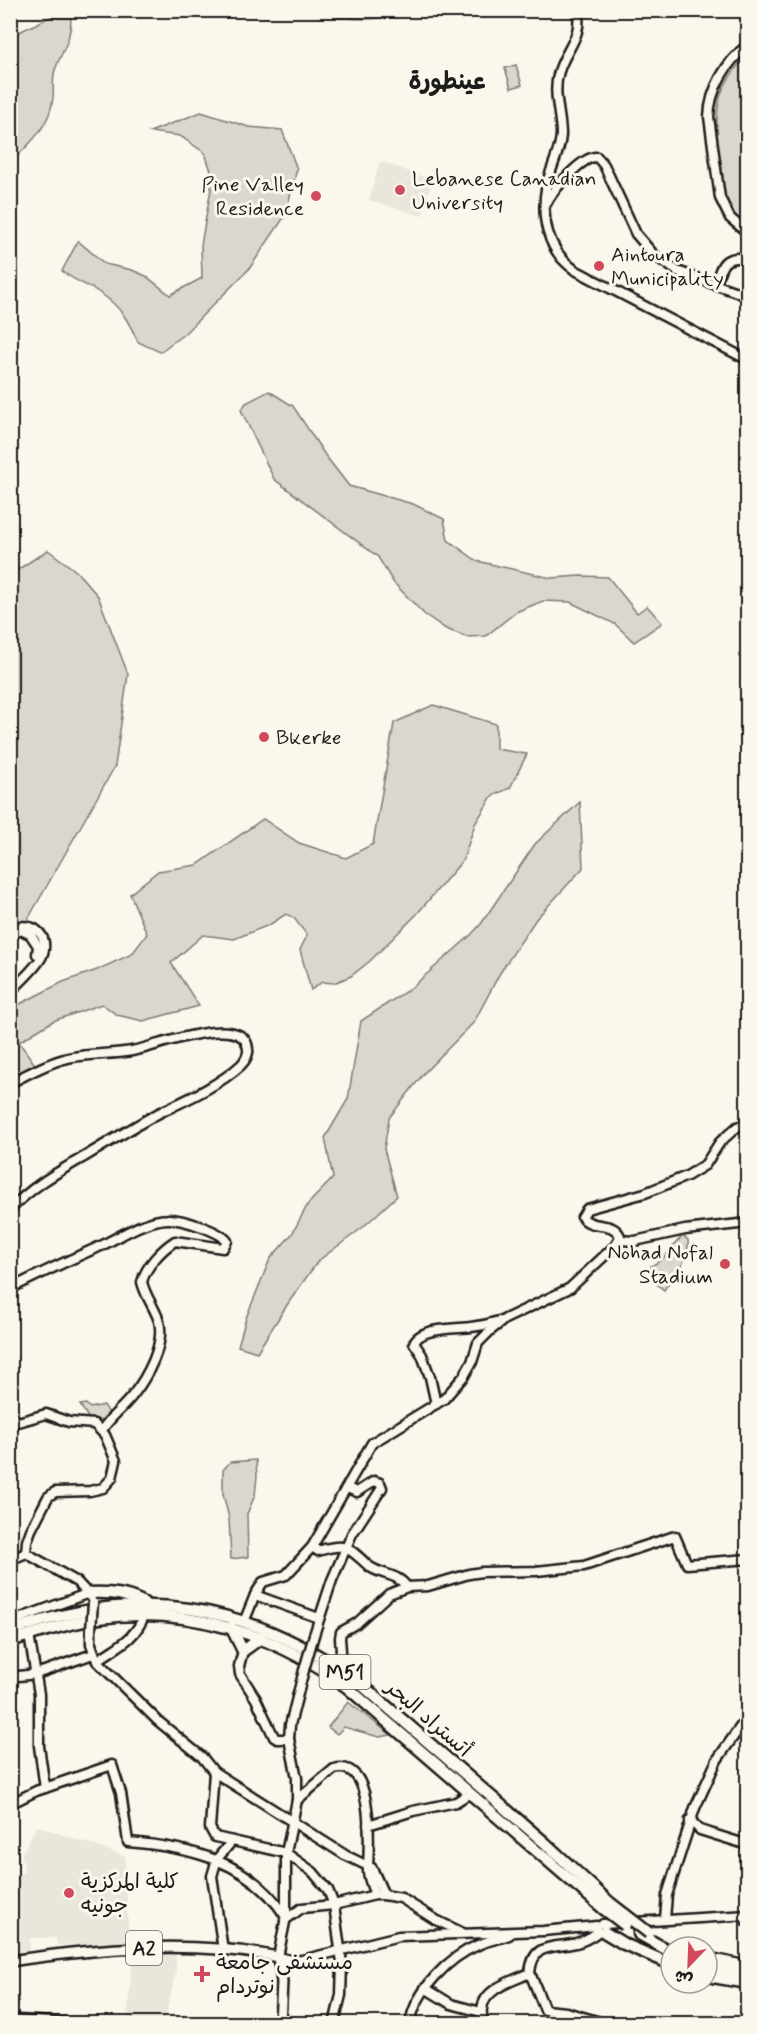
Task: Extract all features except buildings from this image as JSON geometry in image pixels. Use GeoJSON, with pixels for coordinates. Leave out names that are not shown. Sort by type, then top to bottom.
{"type":"FeatureCollection","features":[{"type":"Feature","properties":{"kind":"highway"},"geometry":{"type":"LineString","coordinates":[[91,1598],[127,1597],[138,1600],[146,1610]]}},
{"type":"Feature","properties":{"kind":"highway","name":"أتستراد البحر"},"geometry":{"type":"LineString","coordinates":[[10,1631],[86,1610],[187,1608],[213,1612],[293,1641],[337,1666],[364,1687],[545,1843],[607,1906]]}},
{"type":"Feature","properties":{"kind":"highway","name":"أتستراد البحر"},"geometry":{"type":"LineString","coordinates":[[10,1641],[98,1618],[146,1610],[231,1628],[302,1656],[329,1673],[607,1906],[659,1944]]}},
{"type":"Feature","properties":{"kind":"highway"},"geometry":{"type":"LineString","coordinates":[[231,1628],[243,1652],[261,1638]]}},
{"type":"Feature","properties":{"kind":"highway"},"geometry":{"type":"LineString","coordinates":[[601,1929],[624,1944],[659,1959]]}},
{"type":"Feature","properties":{"kind":"highway","name":"أتستراد البحر"},"geometry":{"type":"LineString","coordinates":[[644,1934],[659,1940]]}},
{"type":"Feature","properties":{"kind":"highway"},"geometry":{"type":"LineString","coordinates":[[719,1961],[747,1967]]}},
{"type":"Feature","properties":{"kind":"highway"},"geometry":{"type":"LineString","coordinates":[[719,1969],[747,1976]]}},
{"type":"Feature","properties":{"kind":"highway"},"geometry":{"type":"LineString","coordinates":[[719,1978],[747,1983]]}},
{"type":"Feature","properties":{"kind":"main road","name":"A2"},"geometry":{"type":"LineString","coordinates":[[10,1961],[54,1954],[131,1948],[240,1950],[279,1961]]}},
{"type":"Feature","properties":{"kind":"main road"},"geometry":{"type":"LineString","coordinates":[[280,2024],[282,1982],[279,1961],[294,1961]]}},
{"type":"Feature","properties":{"kind":"main road"},"geometry":{"type":"LineString","coordinates":[[10,2020],[77,2024]]}},
{"type":"Feature","properties":{"kind":"street"},"geometry":{"type":"LineString","coordinates":[[577,11],[578,32],[558,72],[555,88],[561,136],[547,185],[545,208],[548,237],[566,264],[677,325],[747,360]]}},
{"type":"Feature","properties":{"kind":"street"},"geometry":{"type":"LineString","coordinates":[[747,45],[724,71],[714,92],[709,117],[720,198],[730,218],[747,233]]}},
{"type":"Feature","properties":{"kind":"street"},"geometry":{"type":"LineString","coordinates":[[545,208],[551,195],[560,184],[588,158],[597,157],[604,165],[632,226],[648,249],[677,271],[747,296]]}},
{"type":"Feature","properties":{"kind":"street"},"geometry":{"type":"LineString","coordinates":[[716,284],[725,261],[733,257],[747,258]]}},
{"type":"Feature","properties":{"kind":"street"},"geometry":{"type":"LineString","coordinates":[[10,929],[25,925],[44,943],[40,954],[10,992]]}},
{"type":"Feature","properties":{"kind":"street"},"geometry":{"type":"LineString","coordinates":[[10,935],[21,930],[33,932]]}},
{"type":"Feature","properties":{"kind":"street"},"geometry":{"type":"LineString","coordinates":[[10,984],[40,954]]}},
{"type":"Feature","properties":{"kind":"street"},"geometry":{"type":"LineString","coordinates":[[10,1083],[66,1058],[136,1051],[190,1035],[235,1032],[245,1039],[248,1048],[242,1064],[220,1080],[128,1129],[53,1175],[10,1210]]}},
{"type":"Feature","properties":{"kind":"street"},"geometry":{"type":"LineString","coordinates":[[436,1404],[426,1366],[414,1343],[416,1339],[441,1329],[472,1327],[505,1319],[570,1288],[619,1240],[620,1236],[614,1228],[584,1221],[583,1214],[587,1209],[645,1192],[687,1176],[705,1165],[715,1147],[733,1130],[747,1123]]}},
{"type":"Feature","properties":{"kind":"street"},"geometry":{"type":"LineString","coordinates":[[10,1289],[126,1234],[168,1218],[224,1236],[227,1241],[223,1248],[175,1241],[165,1248],[147,1269],[142,1282],[159,1322],[160,1332],[155,1354],[135,1393],[112,1415],[102,1430]]}},
{"type":"Feature","properties":{"kind":"street"},"geometry":{"type":"LineString","coordinates":[[619,1240],[635,1241],[685,1230],[747,1223]]}},
{"type":"Feature","properties":{"kind":"street"},"geometry":{"type":"LineString","coordinates":[[244,1622],[255,1595],[265,1581],[286,1575],[312,1547],[372,1443],[444,1399],[464,1376],[480,1340],[505,1319]]}},
{"type":"Feature","properties":{"kind":"street"},"geometry":{"type":"LineString","coordinates":[[10,1416],[18,1422],[36,1416],[54,1415],[69,1422],[94,1424],[102,1430],[116,1461],[116,1469],[112,1478],[103,1488],[56,1492],[48,1497],[31,1530],[26,1553]]}},
{"type":"Feature","properties":{"kind":"street"},"geometry":{"type":"LineString","coordinates":[[279,1961],[286,1918],[286,1853],[297,1800],[297,1778],[289,1739],[290,1725],[319,1618],[345,1548],[360,1519],[382,1488],[380,1483],[374,1481],[357,1492],[347,1488]]}},
{"type":"Feature","properties":{"kind":"street"},"geometry":{"type":"LineString","coordinates":[[337,1666],[341,1651],[341,1632],[357,1623],[389,1594],[407,1587],[428,1586],[469,1574],[536,1572],[584,1566],[675,1536],[687,1564],[747,1559]]}},
{"type":"Feature","properties":{"kind":"street"},"geometry":{"type":"LineString","coordinates":[[312,1547],[318,1551],[337,1547],[345,1548],[371,1568],[398,1577],[407,1587]]}},
{"type":"Feature","properties":{"kind":"street"},"geometry":{"type":"LineString","coordinates":[[10,1560],[26,1553]]}},
{"type":"Feature","properties":{"kind":"street"},"geometry":{"type":"LineString","coordinates":[[26,1553],[77,1582],[91,1598],[91,1629],[95,1658],[158,1721],[202,1756],[218,1774],[352,1859],[373,1869],[379,1895]]}},
{"type":"Feature","properties":{"kind":"street"},"geometry":{"type":"LineString","coordinates":[[255,1595],[319,1618]]}},
{"type":"Feature","properties":{"kind":"street"},"geometry":{"type":"LineString","coordinates":[[10,1622],[91,1598]]}},
{"type":"Feature","properties":{"kind":"street"},"geometry":{"type":"LineString","coordinates":[[10,1677],[36,1674],[95,1658],[128,1640],[137,1629],[146,1610]]}},
{"type":"Feature","properties":{"kind":"street"},"geometry":{"type":"LineString","coordinates":[[29,1635],[39,1694],[40,1754],[45,1788]]}},
{"type":"Feature","properties":{"kind":"street"},"geometry":{"type":"LineString","coordinates":[[243,1652],[239,1666],[240,1674],[256,1699],[274,1737],[289,1739]]}},
{"type":"Feature","properties":{"kind":"street"},"geometry":{"type":"LineString","coordinates":[[665,1920],[667,1895],[690,1820],[717,1760],[747,1716]]}},
{"type":"Feature","properties":{"kind":"street"},"geometry":{"type":"LineString","coordinates":[[13,1799],[112,1765],[121,1793],[128,1842],[180,1848],[217,1859],[248,1875],[286,1918]]}},
{"type":"Feature","properties":{"kind":"street"},"geometry":{"type":"LineString","coordinates":[[297,1800],[328,1772],[339,1767],[354,1773],[363,1787],[368,1825],[368,1866]]}},
{"type":"Feature","properties":{"kind":"street"},"geometry":{"type":"LineString","coordinates":[[218,1774],[214,1782],[210,1828],[212,1833],[220,1839],[286,1853],[306,1866],[328,1890],[334,1905],[342,1962],[341,1995],[334,2024]]}},
{"type":"Feature","properties":{"kind":"street"},"geometry":{"type":"LineString","coordinates":[[368,1825],[413,1811],[456,1802],[470,1793]]}},
{"type":"Feature","properties":{"kind":"street"},"geometry":{"type":"LineString","coordinates":[[690,1820],[700,1830],[747,1845]]}},
{"type":"Feature","properties":{"kind":"street"},"geometry":{"type":"LineString","coordinates":[[686,1834],[700,1830]]}},
{"type":"Feature","properties":{"kind":"street"},"geometry":{"type":"LineString","coordinates":[[223,1950],[212,1875],[217,1859],[232,1841]]}},
{"type":"Feature","properties":{"kind":"street"},"geometry":{"type":"LineString","coordinates":[[286,1918],[302,1908],[334,1905],[379,1895],[402,1898],[436,1920],[466,1934]]}},
{"type":"Feature","properties":{"kind":"street"},"geometry":{"type":"LineString","coordinates":[[607,2024],[566,2012],[545,2010],[530,1973],[533,1957],[541,1949],[579,1943],[601,1929],[619,1923],[747,1918]]}},
{"type":"Feature","properties":{"kind":"street"},"geometry":{"type":"LineString","coordinates":[[436,1920],[438,1929],[436,1934]]}},
{"type":"Feature","properties":{"kind":"street"},"geometry":{"type":"LineString","coordinates":[[294,1961],[399,1936],[601,1929]]}},
{"type":"Feature","properties":{"kind":"street"},"geometry":{"type":"LineString","coordinates":[[410,2024],[424,1988],[466,1951],[479,1944],[518,1932]]}},
{"type":"Feature","properties":{"kind":"street"},"geometry":{"type":"LineString","coordinates":[[484,2024],[482,2013],[484,2001],[490,1994],[530,1973]]}},
{"type":"Feature","properties":{"kind":"street"},"geometry":{"type":"LineString","coordinates":[[424,1988],[451,2004],[482,2013]]}},
{"type":"Feature","properties":{"kind":"shaded area"},"geometry":{"type":"Polygon","coordinates":[[[341,10],[401,11],[396,17],[367,19],[338,18],[341,10]]]}},
{"type":"Feature","properties":{"kind":"shaded area"},"geometry":{"type":"Polygon","coordinates":[[[50,17],[71,18],[68,40],[54,73],[51,108],[38,134],[11,162],[11,36],[50,17]]]}},
{"type":"Feature","properties":{"kind":"shaded area"},"geometry":{"type":"Polygon","coordinates":[[[747,55],[747,227],[732,213],[727,200],[720,171],[717,123],[722,91],[731,74],[747,55]]]}},
{"type":"Feature","properties":{"kind":"shaded area"},"geometry":{"type":"Polygon","coordinates":[[[516,65],[522,85],[511,88],[505,68],[516,65]]]}},
{"type":"Feature","properties":{"kind":"shaded area"},"geometry":{"type":"Polygon","coordinates":[[[201,112],[249,127],[282,130],[297,169],[285,216],[249,269],[184,334],[160,352],[138,342],[123,314],[107,298],[62,271],[78,241],[105,264],[132,270],[146,276],[170,295],[202,278],[201,245],[213,177],[205,153],[180,136],[150,132],[201,112]]]}},
{"type":"Feature","properties":{"kind":"shaded area","name":"Lebanese Canadian University"},"geometry":{"type":"Polygon","coordinates":[[[380,161],[432,180],[422,216],[369,200],[380,161]]]}},
{"type":"Feature","properties":{"kind":"shaded area"},"geometry":{"type":"Polygon","coordinates":[[[269,391],[293,406],[325,455],[349,486],[413,504],[444,519],[448,540],[477,561],[551,578],[608,577],[637,613],[647,606],[662,623],[634,642],[615,624],[570,602],[543,601],[516,612],[486,636],[467,637],[446,629],[424,614],[393,582],[378,557],[274,479],[241,410],[246,403],[269,391]]]}},
{"type":"Feature","properties":{"kind":"shaded area"},"geometry":{"type":"Polygon","coordinates":[[[48,550],[76,571],[98,596],[128,674],[115,766],[11,949],[11,574],[48,550]]]}},
{"type":"Feature","properties":{"kind":"shaded area"},"geometry":{"type":"Polygon","coordinates":[[[433,705],[496,724],[496,749],[527,754],[510,788],[492,796],[475,824],[463,860],[416,915],[370,961],[351,976],[334,983],[322,982],[311,990],[300,950],[307,935],[294,918],[286,914],[269,925],[234,939],[203,935],[171,963],[199,1006],[143,1021],[117,1015],[102,1004],[53,1021],[19,1042],[36,1066],[11,1080],[10,1011],[63,982],[132,954],[147,934],[130,894],[158,871],[197,865],[263,819],[299,843],[346,858],[373,844],[394,723],[433,705]]]}},
{"type":"Feature","properties":{"kind":"shaded area"},"geometry":{"type":"Polygon","coordinates":[[[580,802],[583,868],[536,919],[500,973],[474,1022],[424,1073],[389,1118],[384,1149],[397,1196],[362,1228],[318,1261],[257,1352],[238,1346],[246,1318],[270,1259],[292,1234],[308,1204],[333,1178],[325,1138],[348,1099],[361,1021],[411,988],[470,936],[481,924],[535,844],[580,802]]]}},
{"type":"Feature","properties":{"kind":"shaded area"},"geometry":{"type":"Polygon","coordinates":[[[683,1236],[688,1240],[687,1254],[664,1290],[650,1278],[651,1266],[666,1256],[683,1236]]]}},
{"type":"Feature","properties":{"kind":"shaded area"},"geometry":{"type":"Polygon","coordinates":[[[86,1404],[90,1408],[104,1405],[109,1413],[101,1420],[89,1419],[80,1405],[86,1404]]]}},
{"type":"Feature","properties":{"kind":"shaded area"},"geometry":{"type":"Polygon","coordinates":[[[256,1460],[255,1495],[247,1514],[248,1557],[231,1559],[229,1518],[223,1494],[223,1470],[230,1462],[256,1460]]]}},
{"type":"Feature","properties":{"kind":"shaded area"},"geometry":{"type":"Polygon","coordinates":[[[348,1702],[391,1735],[379,1737],[344,1727],[337,1734],[328,1727],[348,1702]]]}},
{"type":"Feature","properties":{"kind":"shaded area","name":"كلية المركزية جونيه"},"geometry":{"type":"Polygon","coordinates":[[[37,1826],[125,1856],[129,1944],[57,1945],[56,1938],[30,1938],[29,1956],[11,1958],[11,1876],[24,1873],[22,1853],[37,1826]]]}},
{"type":"Feature","properties":{"kind":"shaded area"},"geometry":{"type":"Polygon","coordinates":[[[133,1951],[176,1953],[176,1972],[164,2023],[127,2018],[133,1951]]]}},
{"type":"Feature","properties":{"kind":"place","name":"Lebanese Canadian University"},"geometry":{"type":"Point","coordinates":[400,190]}},
{"type":"Feature","properties":{"kind":"place","name":"Pine Valley Residence"},"geometry":{"type":"Point","coordinates":[316,196]}},
{"type":"Feature","properties":{"kind":"place","name":"Aintoura Municipality"},"geometry":{"type":"Point","coordinates":[599,266]}},
{"type":"Feature","properties":{"kind":"place","name":"Bkerke"},"geometry":{"type":"Point","coordinates":[264,737]}},
{"type":"Feature","properties":{"kind":"place","name":"Nohad Nofal Stadium"},"geometry":{"type":"Point","coordinates":[725,1264]}},
{"type":"Feature","properties":{"kind":"place","name":"كلية المركزية جونيه"},"geometry":{"type":"Point","coordinates":[69,1893]}},
{"type":"Feature","properties":{"kind":"place","name":"مستشفى جامعة نوتردام"},"geometry":{"type":"Point","coordinates":[202,1974]}},
{"type":"Feature","properties":{"kind":"district","name":"عينطورة"},"geometry":{"type":"Point","coordinates":[447,81]}}]}
